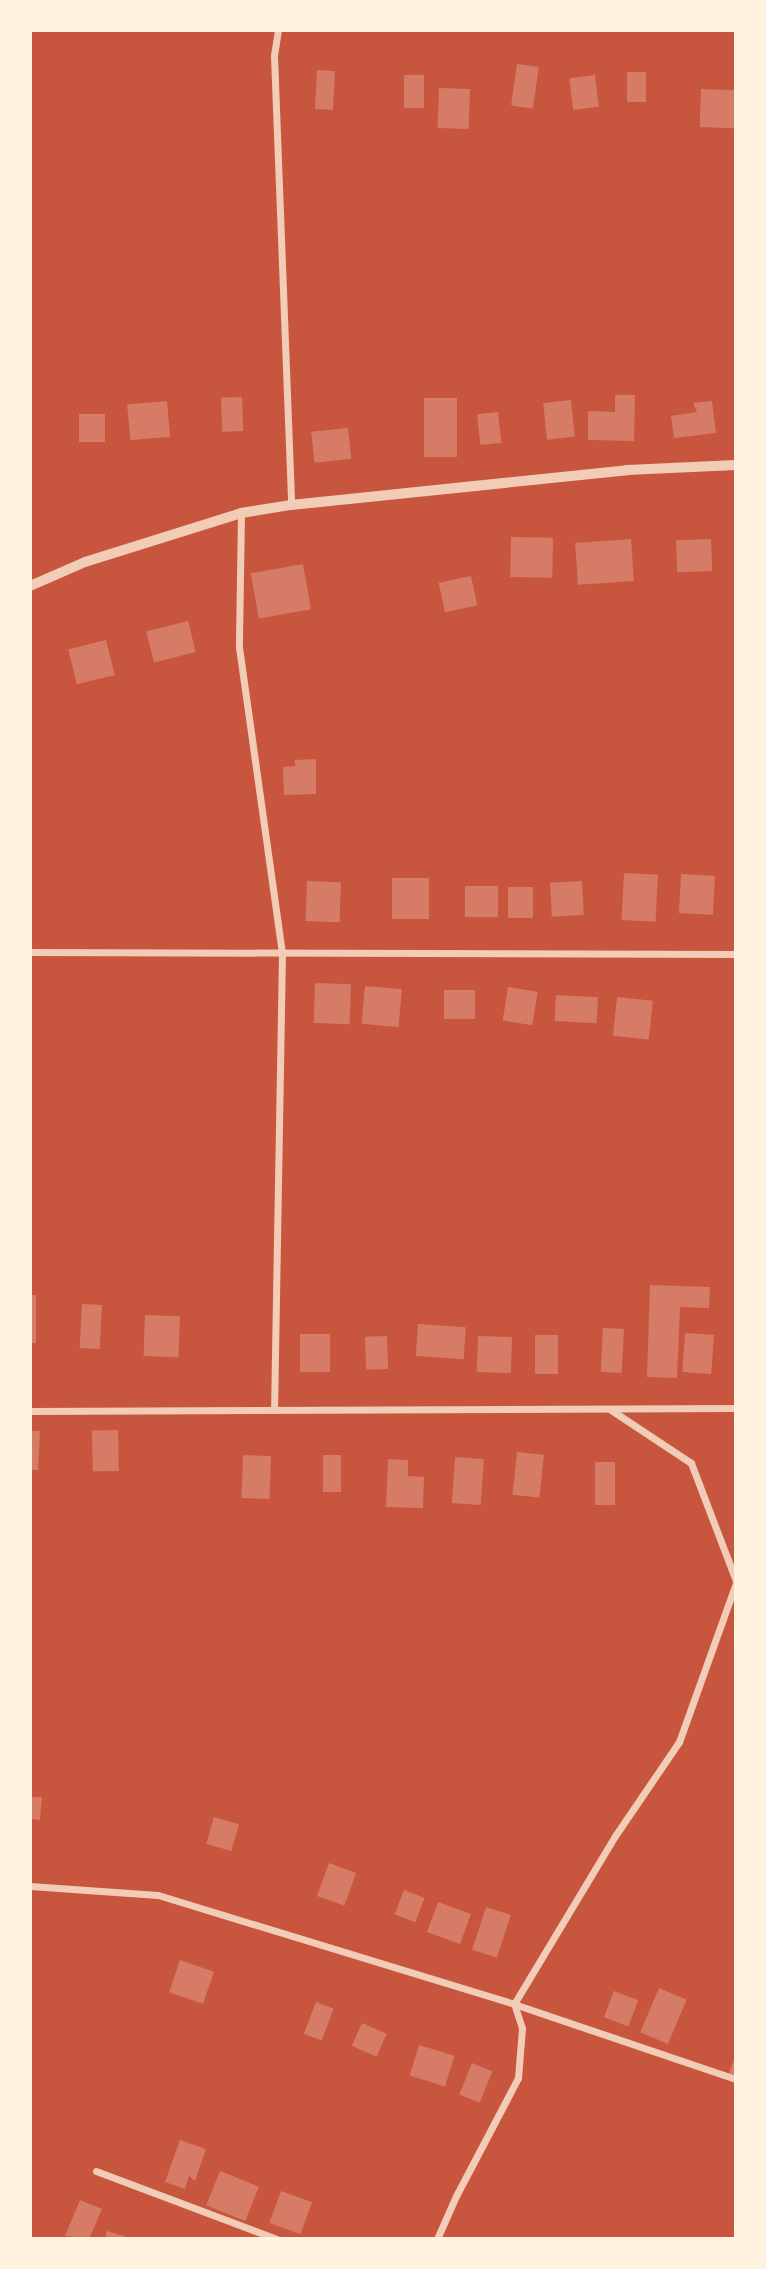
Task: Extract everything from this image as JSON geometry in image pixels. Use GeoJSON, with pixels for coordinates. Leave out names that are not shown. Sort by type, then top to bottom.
{"type":"FeatureCollection","features":[{"type":"Feature","properties":{"kind":"street"},"geometry":{"type":"LineString","coordinates":[[278,30],[274,56],[291,505]]}},
{"type":"Feature","properties":{"kind":"street"},"geometry":{"type":"LineString","coordinates":[[30,586],[85,562],[241,513],[291,505],[627,470],[736,465]]}},
{"type":"Feature","properties":{"kind":"street"},"geometry":{"type":"LineString","coordinates":[[241,513],[239,647],[282,954],[274,1410]]}},
{"type":"Feature","properties":{"kind":"street"},"geometry":{"type":"LineString","coordinates":[[30,952],[736,954]]}},
{"type":"Feature","properties":{"kind":"street"},"geometry":{"type":"LineString","coordinates":[[30,1410],[736,1408]]}},
{"type":"Feature","properties":{"kind":"street"},"geometry":{"type":"LineString","coordinates":[[437,2239],[518,2078],[522,2028],[514,2004],[615,1836],[679,1742],[736,1582],[691,1463],[609,1409]]}},
{"type":"Feature","properties":{"kind":"street"},"geometry":{"type":"LineString","coordinates":[[30,1886],[158,1895],[514,2004],[736,2079]]}},
{"type":"Feature","properties":{"kind":"street"},"geometry":{"type":"LineString","coordinates":[[96,2171],[277,2239]]}},
{"type":"Feature","properties":{"kind":"building"},"geometry":{"type":"Polygon","coordinates":[[[517,64],[539,67],[533,109],[511,106],[517,64]]]}},
{"type":"Feature","properties":{"kind":"building"},"geometry":{"type":"Polygon","coordinates":[[[317,70],[335,71],[333,110],[315,109],[317,70]]]}},
{"type":"Feature","properties":{"kind":"building"},"geometry":{"type":"Polygon","coordinates":[[[627,72],[646,72],[646,102],[627,102],[627,72]]]}},
{"type":"Feature","properties":{"kind":"building"},"geometry":{"type":"Polygon","coordinates":[[[404,75],[424,75],[424,108],[404,108],[404,75]]]}},
{"type":"Feature","properties":{"kind":"building"},"geometry":{"type":"Polygon","coordinates":[[[595,75],[599,107],[573,110],[569,78],[595,75]]]}},
{"type":"Feature","properties":{"kind":"building"},"geometry":{"type":"Polygon","coordinates":[[[439,88],[470,89],[469,129],[438,128],[439,88]]]}},
{"type":"Feature","properties":{"kind":"building"},"geometry":{"type":"Polygon","coordinates":[[[701,89],[736,90],[735,128],[700,127],[701,89]]]}},
{"type":"Feature","properties":{"kind":"building"},"geometry":{"type":"Polygon","coordinates":[[[615,395],[635,395],[634,441],[588,440],[588,411],[615,412],[615,395]]]}},
{"type":"Feature","properties":{"kind":"building"},"geometry":{"type":"Polygon","coordinates":[[[242,397],[243,431],[222,432],[221,398],[242,397]]]}},
{"type":"Feature","properties":{"kind":"building"},"geometry":{"type":"Polygon","coordinates":[[[424,398],[457,398],[457,457],[424,457],[424,398]]]}},
{"type":"Feature","properties":{"kind":"building"},"geometry":{"type":"Polygon","coordinates":[[[571,400],[575,437],[547,440],[543,403],[571,400]]]}},
{"type":"Feature","properties":{"kind":"building"},"geometry":{"type":"Polygon","coordinates":[[[167,401],[170,437],[130,440],[127,404],[167,401]]]}},
{"type":"Feature","properties":{"kind":"building"},"geometry":{"type":"Polygon","coordinates":[[[712,401],[716,433],[674,438],[671,416],[697,412],[693,403],[712,401]]]}},
{"type":"Feature","properties":{"kind":"building"},"geometry":{"type":"Polygon","coordinates":[[[498,412],[501,443],[480,445],[477,414],[498,412]]]}},
{"type":"Feature","properties":{"kind":"building"},"geometry":{"type":"Polygon","coordinates":[[[79,414],[105,414],[105,442],[79,442],[79,414]]]}},
{"type":"Feature","properties":{"kind":"building"},"geometry":{"type":"Polygon","coordinates":[[[348,428],[351,459],[314,463],[311,432],[348,428]]]}},
{"type":"Feature","properties":{"kind":"building"},"geometry":{"type":"Polygon","coordinates":[[[511,537],[553,538],[552,578],[510,577],[511,537]]]}},
{"type":"Feature","properties":{"kind":"building"},"geometry":{"type":"Polygon","coordinates":[[[631,539],[634,581],[578,585],[575,543],[631,539]]]}},
{"type":"Feature","properties":{"kind":"building"},"geometry":{"type":"Polygon","coordinates":[[[711,539],[712,571],[677,572],[676,540],[711,539]]]}},
{"type":"Feature","properties":{"kind":"building"},"geometry":{"type":"Polygon","coordinates":[[[303,564],[311,609],[259,619],[251,573],[303,564]]]}},
{"type":"Feature","properties":{"kind":"building"},"geometry":{"type":"Polygon","coordinates":[[[471,576],[477,605],[445,612],[439,583],[471,576]]]}},
{"type":"Feature","properties":{"kind":"building"},"geometry":{"type":"Polygon","coordinates":[[[188,621],[196,652],[154,662],[146,631],[188,621]]]}},
{"type":"Feature","properties":{"kind":"building"},"geometry":{"type":"Polygon","coordinates":[[[106,640],[115,675],[77,684],[68,649],[106,640]]]}},
{"type":"Feature","properties":{"kind":"building"},"geometry":{"type":"Polygon","coordinates":[[[316,759],[316,794],[284,795],[283,767],[295,766],[295,760],[316,759]]]}},
{"type":"Feature","properties":{"kind":"building"},"geometry":{"type":"Polygon","coordinates":[[[624,873],[658,875],[655,922],[622,920],[624,873]]]}},
{"type":"Feature","properties":{"kind":"building"},"geometry":{"type":"Polygon","coordinates":[[[681,874],[715,876],[713,915],[679,913],[681,874]]]}},
{"type":"Feature","properties":{"kind":"building"},"geometry":{"type":"Polygon","coordinates":[[[392,878],[429,878],[429,919],[392,919],[392,878]]]}},
{"type":"Feature","properties":{"kind":"building"},"geometry":{"type":"Polygon","coordinates":[[[307,881],[341,882],[340,922],[306,921],[307,881]]]}},
{"type":"Feature","properties":{"kind":"building"},"geometry":{"type":"Polygon","coordinates":[[[582,881],[584,915],[552,917],[550,883],[582,881]]]}},
{"type":"Feature","properties":{"kind":"building"},"geometry":{"type":"Polygon","coordinates":[[[465,886],[498,886],[498,917],[465,917],[465,886]]]}},
{"type":"Feature","properties":{"kind":"building"},"geometry":{"type":"Polygon","coordinates":[[[508,887],[533,887],[533,918],[508,918],[508,887]]]}},
{"type":"Feature","properties":{"kind":"building"},"geometry":{"type":"Polygon","coordinates":[[[315,983],[351,984],[350,1024],[314,1023],[315,983]]]}},
{"type":"Feature","properties":{"kind":"building"},"geometry":{"type":"Polygon","coordinates":[[[365,986],[402,989],[399,1027],[362,1024],[365,986]]]}},
{"type":"Feature","properties":{"kind":"building"},"geometry":{"type":"Polygon","coordinates":[[[508,987],[538,992],[532,1025],[503,1021],[508,987]]]}},
{"type":"Feature","properties":{"kind":"building"},"geometry":{"type":"Polygon","coordinates":[[[444,990],[475,990],[475,1019],[444,1019],[444,990]]]}},
{"type":"Feature","properties":{"kind":"building"},"geometry":{"type":"Polygon","coordinates":[[[556,995],[598,997],[597,1023],[555,1021],[556,995]]]}},
{"type":"Feature","properties":{"kind":"building"},"geometry":{"type":"Polygon","coordinates":[[[617,997],[653,1001],[649,1040],[613,1036],[617,997]]]}},
{"type":"Feature","properties":{"kind":"building"},"geometry":{"type":"Polygon","coordinates":[[[650,1285],[710,1287],[709,1308],[680,1307],[677,1378],[647,1377],[650,1285]]]}},
{"type":"Feature","properties":{"kind":"building"},"geometry":{"type":"Polygon","coordinates":[[[30,1295],[36,1295],[36,1343],[30,1343],[30,1295]]]}},
{"type":"Feature","properties":{"kind":"building"},"geometry":{"type":"Polygon","coordinates":[[[82,1304],[102,1305],[100,1349],[80,1348],[82,1304]]]}},
{"type":"Feature","properties":{"kind":"building"},"geometry":{"type":"Polygon","coordinates":[[[145,1315],[180,1316],[179,1357],[144,1356],[145,1315]]]}},
{"type":"Feature","properties":{"kind":"building"},"geometry":{"type":"Polygon","coordinates":[[[418,1324],[466,1327],[464,1359],[416,1356],[418,1324]]]}},
{"type":"Feature","properties":{"kind":"building"},"geometry":{"type":"Polygon","coordinates":[[[603,1328],[624,1329],[622,1373],[601,1372],[603,1328]]]}},
{"type":"Feature","properties":{"kind":"building"},"geometry":{"type":"Polygon","coordinates":[[[685,1333],[714,1335],[711,1374],[682,1372],[685,1333]]]}},
{"type":"Feature","properties":{"kind":"building"},"geometry":{"type":"Polygon","coordinates":[[[300,1334],[330,1334],[330,1372],[300,1372],[300,1334]]]}},
{"type":"Feature","properties":{"kind":"building"},"geometry":{"type":"Polygon","coordinates":[[[535,1335],[558,1335],[558,1374],[535,1374],[535,1335]]]}},
{"type":"Feature","properties":{"kind":"building"},"geometry":{"type":"Polygon","coordinates":[[[387,1336],[388,1369],[366,1370],[365,1337],[387,1336]]]}},
{"type":"Feature","properties":{"kind":"building"},"geometry":{"type":"Polygon","coordinates":[[[478,1336],[512,1337],[511,1373],[477,1372],[478,1336]]]}},
{"type":"Feature","properties":{"kind":"building"},"geometry":{"type":"Polygon","coordinates":[[[92,1430],[118,1430],[119,1471],[93,1471],[92,1430]]]}},
{"type":"Feature","properties":{"kind":"building"},"geometry":{"type":"Polygon","coordinates":[[[30,1431],[40,1431],[38,1470],[30,1470],[30,1431]]]}},
{"type":"Feature","properties":{"kind":"building"},"geometry":{"type":"Polygon","coordinates":[[[517,1452],[544,1455],[539,1498],[513,1495],[517,1452]]]}},
{"type":"Feature","properties":{"kind":"building"},"geometry":{"type":"Polygon","coordinates":[[[243,1455],[271,1456],[269,1499],[241,1498],[243,1455]]]}},
{"type":"Feature","properties":{"kind":"building"},"geometry":{"type":"Polygon","coordinates":[[[323,1455],[341,1455],[341,1492],[323,1492],[323,1455]]]}},
{"type":"Feature","properties":{"kind":"building"},"geometry":{"type":"Polygon","coordinates":[[[455,1457],[484,1459],[481,1505],[452,1503],[455,1457]]]}},
{"type":"Feature","properties":{"kind":"building"},"geometry":{"type":"Polygon","coordinates":[[[388,1459],[408,1460],[408,1476],[424,1477],[423,1508],[386,1507],[388,1459]]]}},
{"type":"Feature","properties":{"kind":"building"},"geometry":{"type":"Polygon","coordinates":[[[595,1462],[615,1462],[615,1505],[595,1505],[595,1462]]]}},
{"type":"Feature","properties":{"kind":"building"},"geometry":{"type":"Polygon","coordinates":[[[30,1797],[42,1797],[40,1820],[30,1819],[30,1797]]]}},
{"type":"Feature","properties":{"kind":"building"},"geometry":{"type":"Polygon","coordinates":[[[214,1817],[239,1824],[231,1851],[206,1844],[214,1817]]]}},
{"type":"Feature","properties":{"kind":"building"},"geometry":{"type":"Polygon","coordinates":[[[329,1863],[356,1873],[344,1906],[317,1896],[329,1863]]]}},
{"type":"Feature","properties":{"kind":"building"},"geometry":{"type":"Polygon","coordinates":[[[404,1890],[425,1898],[415,1922],[395,1914],[404,1890]]]}},
{"type":"Feature","properties":{"kind":"building"},"geometry":{"type":"Polygon","coordinates":[[[438,1902],[471,1914],[460,1944],[427,1932],[438,1902]]]}},
{"type":"Feature","properties":{"kind":"building"},"geometry":{"type":"Polygon","coordinates":[[[486,1907],[511,1915],[497,1958],[472,1950],[486,1907]]]}},
{"type":"Feature","properties":{"kind":"building"},"geometry":{"type":"Polygon","coordinates":[[[180,1960],[214,1972],[203,2004],[169,1992],[180,1960]]]}},
{"type":"Feature","properties":{"kind":"building"},"geometry":{"type":"Polygon","coordinates":[[[659,1988],[687,2000],[668,2044],[640,2032],[659,1988]]]}},
{"type":"Feature","properties":{"kind":"building"},"geometry":{"type":"Polygon","coordinates":[[[614,1991],[638,2000],[628,2026],[604,2017],[614,1991]]]}},
{"type":"Feature","properties":{"kind":"building"},"geometry":{"type":"Polygon","coordinates":[[[316,2002],[334,2009],[322,2041],[304,2034],[316,2002]]]}},
{"type":"Feature","properties":{"kind":"building"},"geometry":{"type":"Polygon","coordinates":[[[362,2023],[387,2034],[376,2057],[352,2046],[362,2023]]]}},
{"type":"Feature","properties":{"kind":"building"},"geometry":{"type":"Polygon","coordinates":[[[419,2045],[454,2056],[445,2086],[410,2076],[419,2045]]]}},
{"type":"Feature","properties":{"kind":"building"},"geometry":{"type":"Polygon","coordinates":[[[736,2055],[736,2076],[729,2073],[736,2055]]]}},
{"type":"Feature","properties":{"kind":"building"},"geometry":{"type":"Polygon","coordinates":[[[472,2063],[492,2071],[480,2103],[459,2095],[472,2063]]]}},
{"type":"Feature","properties":{"kind":"building"},"geometry":{"type":"Polygon","coordinates":[[[180,2140],[206,2149],[195,2181],[189,2176],[185,2189],[165,2182],[180,2140]]]}},
{"type":"Feature","properties":{"kind":"building"},"geometry":{"type":"Polygon","coordinates":[[[220,2171],[259,2187],[245,2221],[206,2205],[220,2171]]]}},
{"type":"Feature","properties":{"kind":"building"},"geometry":{"type":"Polygon","coordinates":[[[281,2191],[312,2202],[300,2234],[269,2223],[281,2191]]]}},
{"type":"Feature","properties":{"kind":"building"},"geometry":{"type":"Polygon","coordinates":[[[80,2200],[102,2209],[89,2239],[65,2236],[80,2200]]]}},
{"type":"Feature","properties":{"kind":"building"},"geometry":{"type":"Polygon","coordinates":[[[107,2231],[133,2239],[105,2239],[107,2231]]]}}]}
